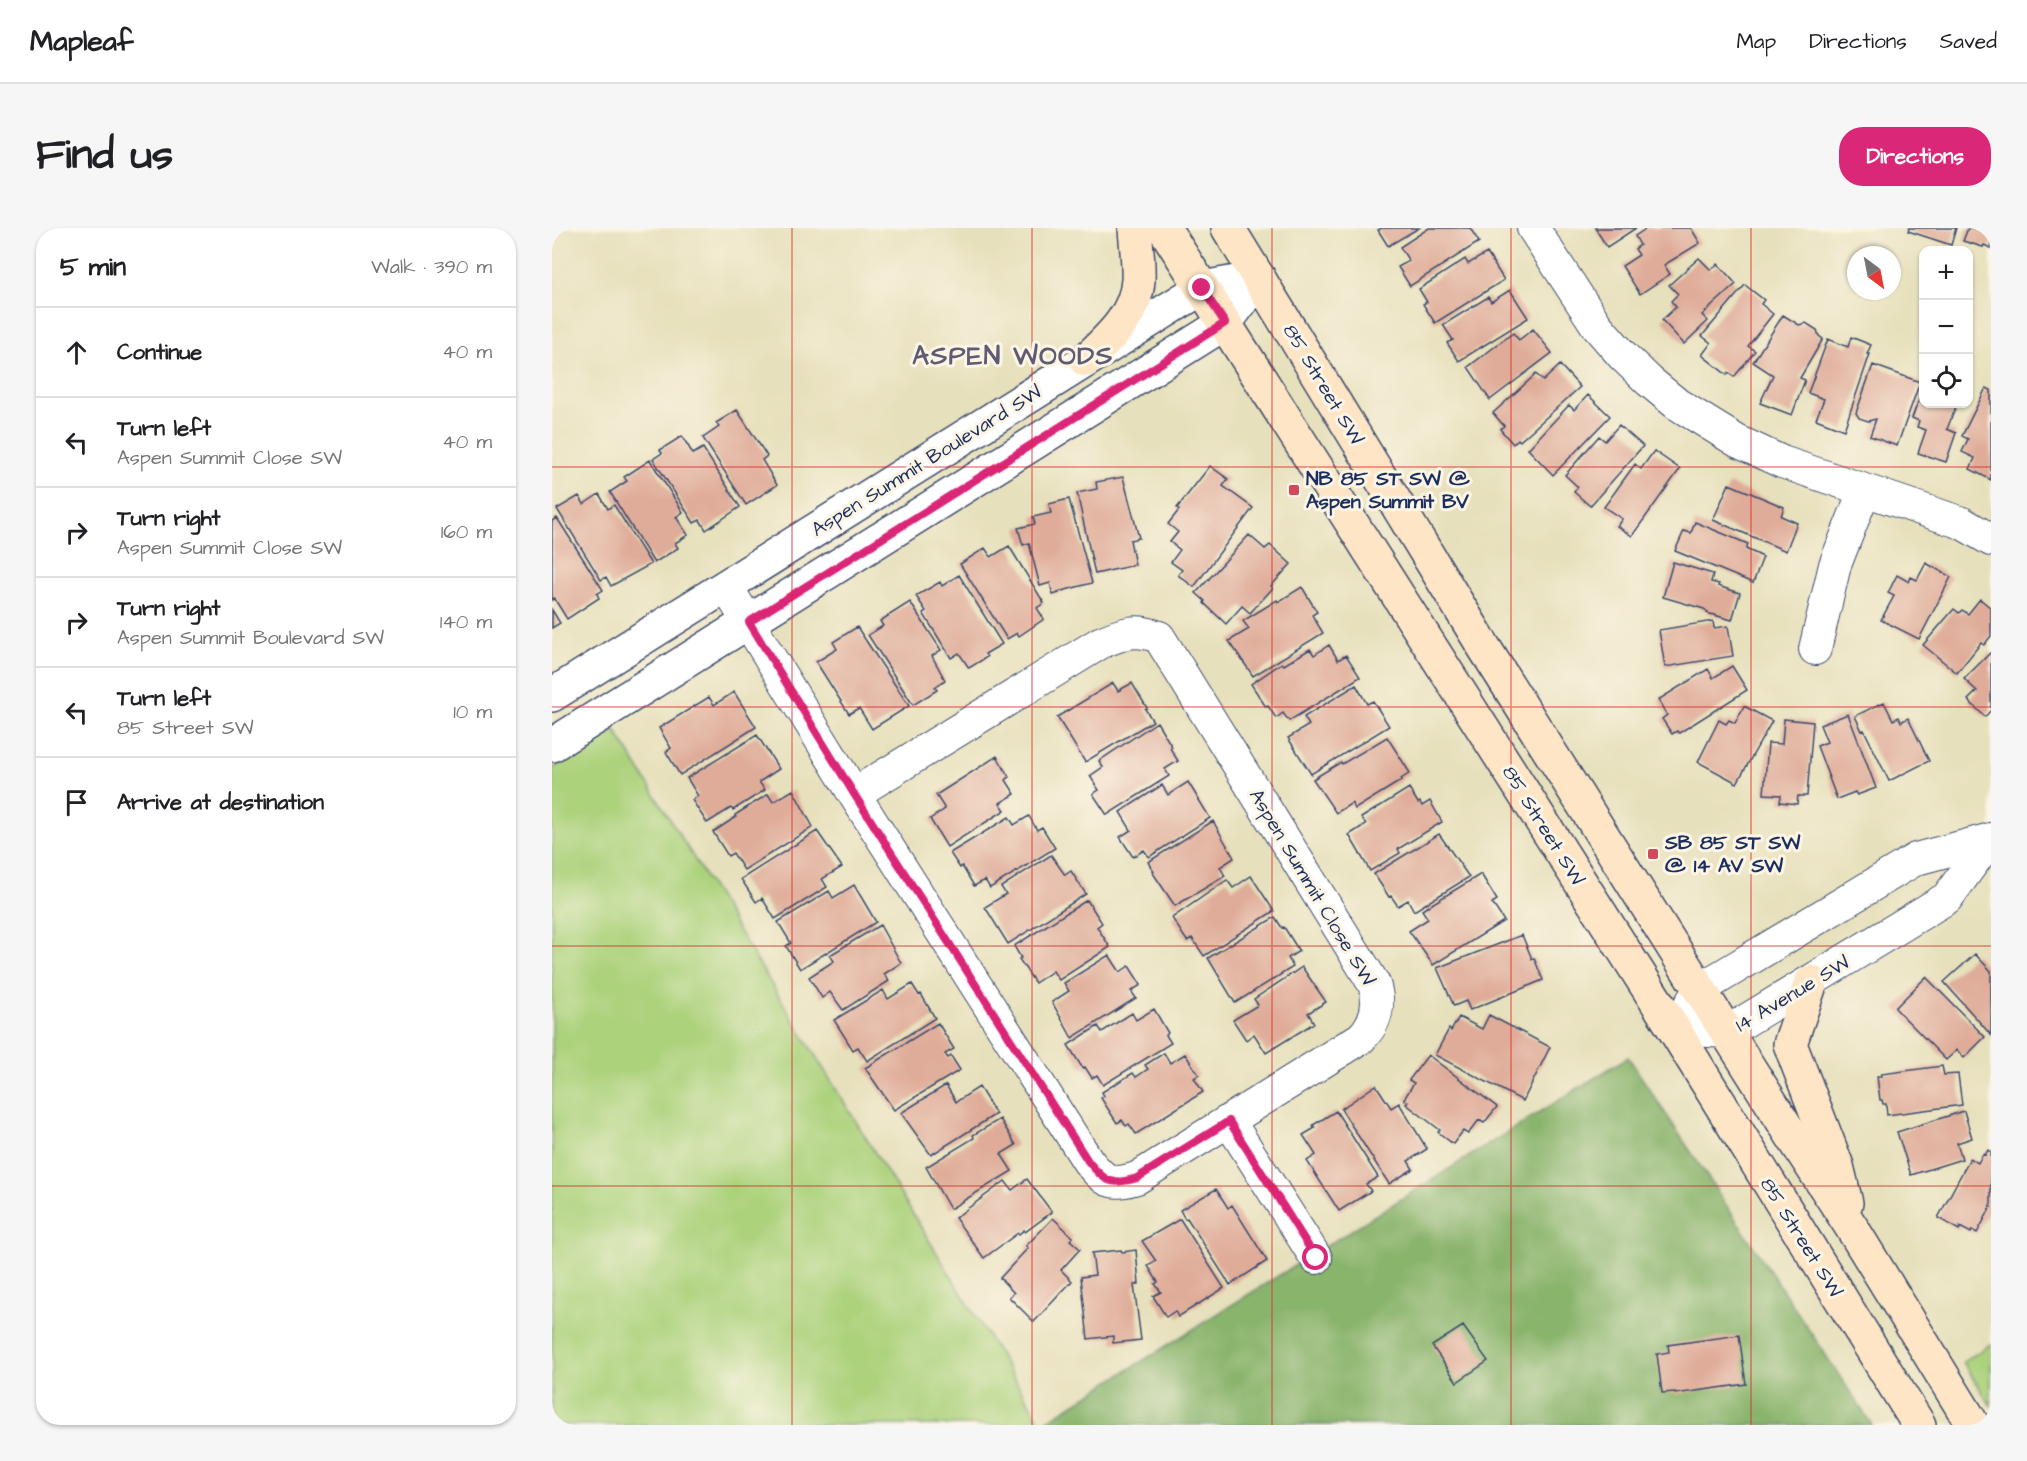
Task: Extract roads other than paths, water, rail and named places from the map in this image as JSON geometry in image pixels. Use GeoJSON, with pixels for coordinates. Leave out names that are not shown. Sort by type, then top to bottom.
{"type":"FeatureCollection","features":[{"type":"Feature","properties":{"kind":"main road"},"geometry":{"type":"LineString","coordinates":[[1086,360],[1117,329],[1130,310],[1138,279],[1135,228]]}},
{"type":"Feature","properties":{"kind":"main road","name":"85 Street SW"},"geometry":{"type":"LineString","coordinates":[[1164,228],[1674,1029],[1919,1425]]}},
{"type":"Feature","properties":{"kind":"main road","name":"85 Street SW"},"geometry":{"type":"LineString","coordinates":[[1228,228],[1482,644],[1852,1228],[1973,1425]]}},
{"type":"Feature","properties":{"kind":"main road"},"geometry":{"type":"LineString","coordinates":[[1810,982],[1790,1044],[1837,1166],[1852,1228]]}},
{"type":"Feature","properties":{"kind":"street"},"geometry":{"type":"LineString","coordinates":[[1533,228],[1597,326],[1632,364],[1677,404],[1737,441],[1782,462],[1962,523],[1991,540]]}},
{"type":"Feature","properties":{"kind":"street","name":"Aspen Summit Boulevard SW"},"geometry":{"type":"LineString","coordinates":[[552,695],[1202,288],[1259,278]]}},
{"type":"Feature","properties":{"kind":"street"},"geometry":{"type":"LineString","coordinates":[[552,745],[1225,323],[1259,278]]}},
{"type":"Feature","properties":{"kind":"street"},"geometry":{"type":"LineString","coordinates":[[1815,649],[1835,565],[1864,490]]}},
{"type":"Feature","properties":{"kind":"street","name":"Aspen Summit Close SW"},"geometry":{"type":"LineString","coordinates":[[726,586],[854,794],[1088,1161],[1100,1175],[1109,1181],[1121,1183],[1137,1178],[1361,1038],[1374,1021],[1377,1011],[1377,993],[1374,984],[1168,648],[1159,638],[1144,631],[1125,632],[1100,643],[854,794]]}},
{"type":"Feature","properties":{"kind":"street","name":"14 Avenue SW"},"geometry":{"type":"LineString","coordinates":[[1674,1029],[1701,989],[1916,859],[1990,839]]}},
{"type":"Feature","properties":{"kind":"street","name":"14 Avenue SW"},"geometry":{"type":"LineString","coordinates":[[1674,1029],[1727,1032],[1947,898],[1990,839]]}},
{"type":"Feature","properties":{"kind":"street"},"geometry":{"type":"LineString","coordinates":[[1229,1121],[1316,1258]]}},
{"type":"Feature","properties":{"kind":"place","name":"NB 85 ST SW @ Aspen Summit BV"},"geometry":{"type":"Point","coordinates":[1294,490]}},
{"type":"Feature","properties":{"kind":"place","name":"SB 85 ST SW @ 14 AV SW"},"geometry":{"type":"Point","coordinates":[1653,854]}},
{"type":"Feature","properties":{"kind":"district","name":"ASPEN WOODS"},"geometry":{"type":"Point","coordinates":[1013,355]}}]}
